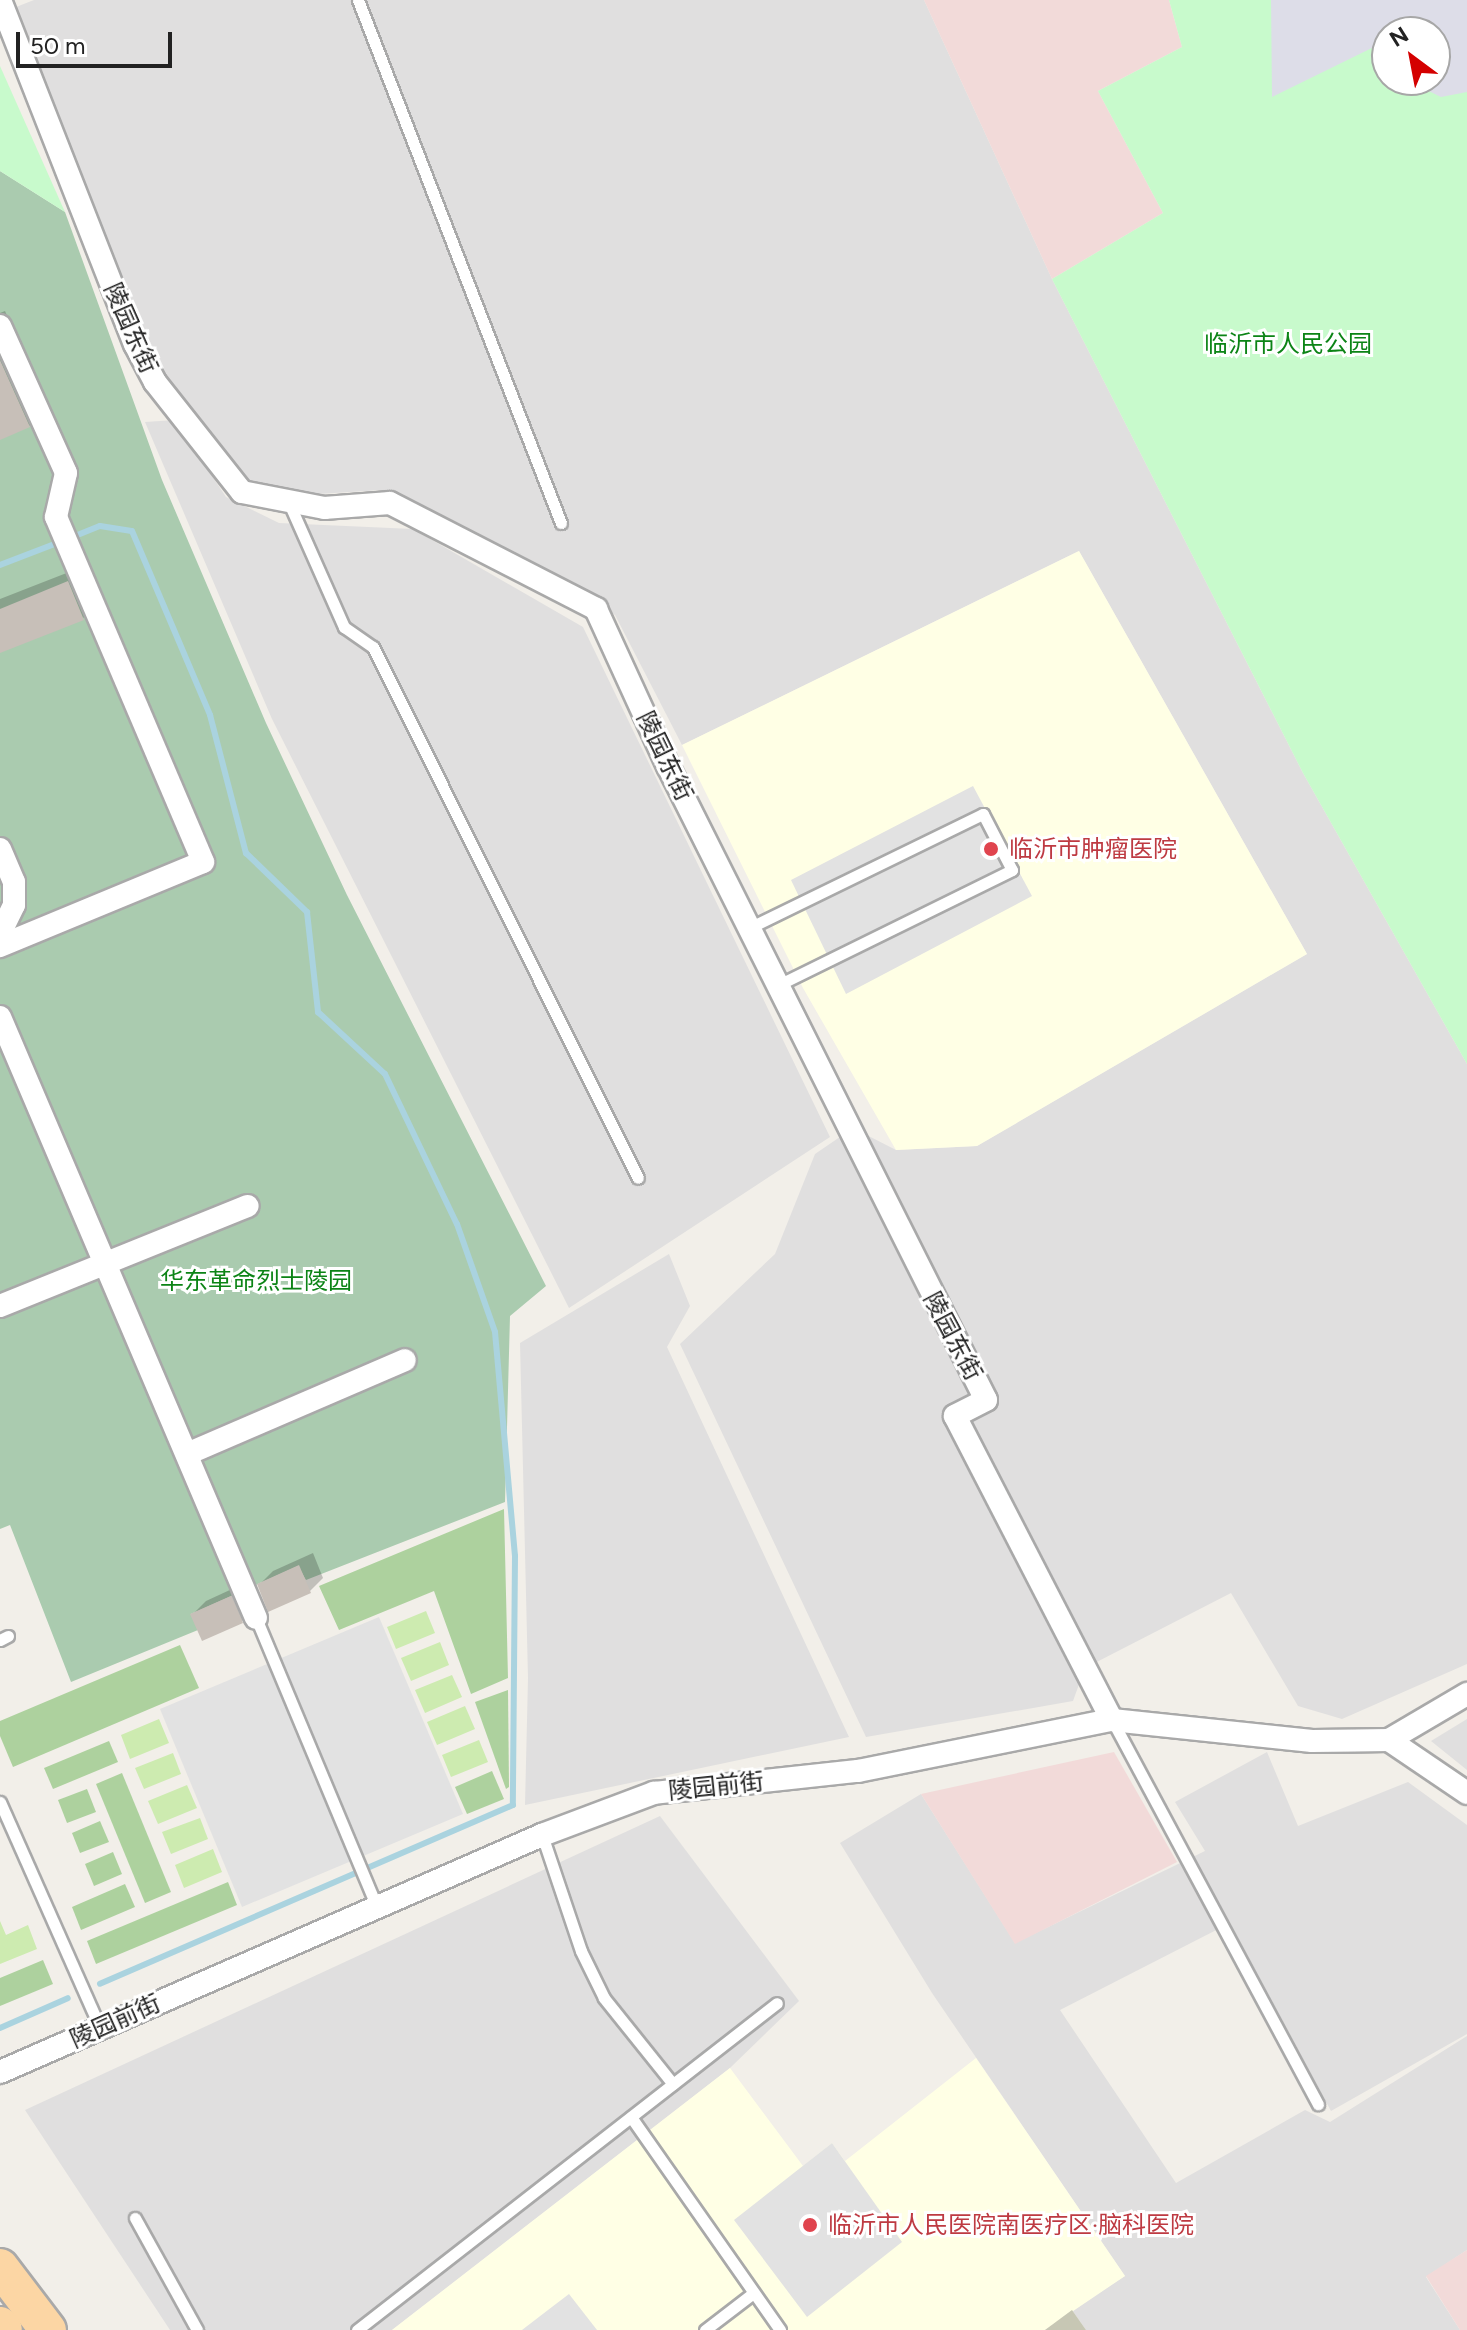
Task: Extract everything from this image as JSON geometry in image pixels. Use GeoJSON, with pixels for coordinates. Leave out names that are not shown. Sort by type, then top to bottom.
{"type":"FeatureCollection","features":[{"type":"Feature","properties":{"kind":"main road"},"geometry":{"type":"LineString","coordinates":[[0,2267],[48,2330]]}},
{"type":"Feature","properties":{"kind":"main road"},"geometry":{"type":"LineString","coordinates":[[0,2325],[4,2330]]}},
{"type":"Feature","properties":{"kind":"street","name":"陵园东街"},"geometry":{"type":"LineString","coordinates":[[0,0],[135,344],[155,382],[242,492],[324,508],[390,503],[596,609],[986,1400],[955,1416],[1112,1720]]}},
{"type":"Feature","properties":{"kind":"street"},"geometry":{"type":"LineString","coordinates":[[0,326],[66,473],[56,517],[203,862],[0,946]]}},
{"type":"Feature","properties":{"kind":"street"},"geometry":{"type":"LineString","coordinates":[[0,849],[14,882],[14,905],[0,934]]}},
{"type":"Feature","properties":{"kind":"street"},"geometry":{"type":"LineString","coordinates":[[0,1017],[256,1618]]}},
{"type":"Feature","properties":{"kind":"street"},"geometry":{"type":"LineString","coordinates":[[0,1306],[248,1206]]}},
{"type":"Feature","properties":{"kind":"street"},"geometry":{"type":"LineString","coordinates":[[187,1454],[405,1360]]}},
{"type":"Feature","properties":{"kind":"street"},"geometry":{"type":"LineString","coordinates":[[1467,1694],[1389,1740],[1467,1793]]}},
{"type":"Feature","properties":{"kind":"street","name":"陵园前街"},"geometry":{"type":"LineString","coordinates":[[0,2072],[542,1835],[654,1793],[858,1771],[1112,1720],[1312,1741],[1389,1740]]}},
{"type":"Feature","properties":{"kind":"lane"},"geometry":{"type":"LineString","coordinates":[[358,0],[561,523]]}},
{"type":"Feature","properties":{"kind":"lane"},"geometry":{"type":"LineString","coordinates":[[289,503],[344,627],[373,647],[638,1178]]}},
{"type":"Feature","properties":{"kind":"lane"},"geometry":{"type":"LineString","coordinates":[[751,927],[983,814],[1012,870],[780,984]]}},
{"type":"Feature","properties":{"kind":"lane"},"geometry":{"type":"LineString","coordinates":[[256,1618],[377,1907]]}},
{"type":"Feature","properties":{"kind":"lane"},"geometry":{"type":"LineString","coordinates":[[1112,1720],[1318,2104]]}},
{"type":"Feature","properties":{"kind":"lane"},"geometry":{"type":"LineString","coordinates":[[0,1802],[100,2028]]}},
{"type":"Feature","properties":{"kind":"lane"},"geometry":{"type":"LineString","coordinates":[[542,1835],[581,1951],[604,1998],[673,2084]]}},
{"type":"Feature","properties":{"kind":"lane"},"geometry":{"type":"LineString","coordinates":[[357,2330],[777,2003]]}},
{"type":"Feature","properties":{"kind":"lane"},"geometry":{"type":"LineString","coordinates":[[631,2117],[780,2330]]}},
{"type":"Feature","properties":{"kind":"lane"},"geometry":{"type":"LineString","coordinates":[[135,2218],[197,2330]]}},
{"type":"Feature","properties":{"kind":"lane"},"geometry":{"type":"LineString","coordinates":[[705,2330],[752,2294]]}},
{"type":"Feature","properties":{"kind":"shaded area"},"geometry":{"type":"Polygon","coordinates":[[[34,0],[924,0],[1052,279],[1303,773],[1467,1064],[1467,1664],[1342,1719],[1298,1706],[1231,1593],[1085,1668],[1073,1701],[866,1737],[680,1344],[775,1254],[815,1154],[853,1128],[896,1150],[977,1146],[1307,954],[1079,551],[682,745],[615,615],[593,601],[382,490],[287,496],[250,484],[165,386],[146,350],[16,7],[34,0]]]}},
{"type":"Feature","properties":{"kind":"shaded area"},"geometry":{"type":"Polygon","coordinates":[[[924,0],[1169,0],[1182,47],[1098,91],[1163,213],[1052,279],[924,0]]]}},
{"type":"Feature","properties":{"kind":"shaded area"},"geometry":{"type":"Polygon","coordinates":[[[1271,0],[1467,0],[1467,92],[1451,95],[1451,16],[1371,16],[1371,48],[1272,97],[1271,0]]]}},
{"type":"Feature","properties":{"kind":"shaded area"},"geometry":{"type":"Polygon","coordinates":[[[175,420],[226,497],[279,523],[413,529],[583,627],[830,1137],[569,1308],[272,719],[145,422],[175,420]]]}},
{"type":"Feature","properties":{"kind":"shaded area","name":"临沂市肿瘤医院"},"geometry":{"type":"Polygon","coordinates":[[[1079,551],[1307,954],[977,1146],[896,1150],[803,988],[682,745],[1079,551]]]}},
{"type":"Feature","properties":{"kind":"shaded area"},"geometry":{"type":"Polygon","coordinates":[[[973,786],[1032,896],[846,994],[791,880],[973,786]]]}},
{"type":"Feature","properties":{"kind":"shaded area"},"geometry":{"type":"Polygon","coordinates":[[[669,1254],[690,1306],[667,1347],[849,1737],[525,1805],[528,1678],[520,1343],[669,1254]]]}},
{"type":"Feature","properties":{"kind":"shaded area"},"geometry":{"type":"Polygon","coordinates":[[[379,1617],[463,1814],[242,1907],[160,1709],[379,1617]]]}},
{"type":"Feature","properties":{"kind":"shaded area"},"geometry":{"type":"Polygon","coordinates":[[[1467,1719],[1467,1770],[1431,1741],[1467,1719]]]}},
{"type":"Feature","properties":{"kind":"shaded area"},"geometry":{"type":"Polygon","coordinates":[[[1114,1752],[1177,1862],[1015,1944],[921,1794],[1114,1752]]]}},
{"type":"Feature","properties":{"kind":"shaded area"},"geometry":{"type":"Polygon","coordinates":[[[1267,1752],[1298,1826],[1408,1782],[1467,1825],[1467,2034],[1331,2111],[1230,1923],[1060,2010],[1176,2183],[1305,2110],[1330,2122],[1467,2036],[1467,2250],[1426,2277],[1460,2330],[1086,2330],[1072,2310],[1125,2276],[932,1993],[840,1843],[921,1794],[1015,1943],[1205,1851],[1175,1802],[1267,1752]]]}},
{"type":"Feature","properties":{"kind":"shaded area"},"geometry":{"type":"Polygon","coordinates":[[[660,1816],[799,2001],[730,2068],[392,2330],[170,2330],[25,2110],[660,1816]]]}},
{"type":"Feature","properties":{"kind":"shaded area","name":"临沂市人民医院南医疗区·脑科医院"},"geometry":{"type":"Polygon","coordinates":[[[976,2058],[1125,2276],[1045,2330],[392,2330],[730,2068],[803,2166],[832,2143],[845,2161],[976,2058]]]}},
{"type":"Feature","properties":{"kind":"shaded area"},"geometry":{"type":"Polygon","coordinates":[[[832,2143],[902,2242],[807,2317],[734,2220],[832,2143]]]}},
{"type":"Feature","properties":{"kind":"shaded area"},"geometry":{"type":"Polygon","coordinates":[[[1467,2250],[1467,2330],[1460,2330],[1426,2276],[1467,2250]]]}},
{"type":"Feature","properties":{"kind":"shaded area"},"geometry":{"type":"Polygon","coordinates":[[[569,2294],[597,2330],[522,2330],[548,2310],[569,2294]]]}},
{"type":"Feature","properties":{"kind":"shaded area"},"geometry":{"type":"Polygon","coordinates":[[[1072,2310],[1086,2330],[1045,2330],[1072,2310]]]}},
{"type":"Feature","properties":{"kind":"green space","name":"临沂市人民公园"},"geometry":{"type":"Polygon","coordinates":[[[1169,0],[1467,0],[1467,1064],[1303,773],[1052,279],[1163,213],[1098,91],[1182,47],[1169,0]]]}},
{"type":"Feature","properties":{"kind":"green space"},"geometry":{"type":"Polygon","coordinates":[[[0,66],[65,212],[0,171],[0,66]]]}},
{"type":"Feature","properties":{"kind":"green space","name":"华东革命烈士陵园"},"geometry":{"type":"Polygon","coordinates":[[[0,171],[65,212],[162,480],[266,723],[347,895],[546,1286],[510,1316],[505,1502],[306,1580],[298,1566],[191,1614],[198,1630],[71,1682],[10,1525],[0,1529],[0,171]]]}},
{"type":"Feature","properties":{"kind":"green space"},"geometry":{"type":"Polygon","coordinates":[[[504,1509],[508,1678],[471,1694],[434,1591],[339,1630],[319,1586],[504,1509]]]}},
{"type":"Feature","properties":{"kind":"green space"},"geometry":{"type":"Polygon","coordinates":[[[426,1611],[435,1633],[396,1649],[387,1627],[426,1611]]]}},
{"type":"Feature","properties":{"kind":"green space"},"geometry":{"type":"Polygon","coordinates":[[[440,1642],[449,1665],[411,1681],[401,1658],[440,1642]]]}},
{"type":"Feature","properties":{"kind":"green space"},"geometry":{"type":"Polygon","coordinates":[[[180,1645],[199,1688],[13,1767],[0,1736],[0,1721],[180,1645]]]}},
{"type":"Feature","properties":{"kind":"green space"},"geometry":{"type":"Polygon","coordinates":[[[452,1675],[462,1697],[425,1713],[415,1690],[452,1675]]]}},
{"type":"Feature","properties":{"kind":"green space"},"geometry":{"type":"Polygon","coordinates":[[[508,1690],[509,1787],[506,1789],[475,1702],[508,1690]]]}},
{"type":"Feature","properties":{"kind":"green space"},"geometry":{"type":"Polygon","coordinates":[[[465,1706],[475,1729],[437,1745],[427,1722],[465,1706]]]}},
{"type":"Feature","properties":{"kind":"green space"},"geometry":{"type":"Polygon","coordinates":[[[159,1719],[169,1743],[130,1759],[121,1735],[159,1719]]]}},
{"type":"Feature","properties":{"kind":"green space"},"geometry":{"type":"Polygon","coordinates":[[[479,1740],[488,1762],[451,1777],[442,1755],[479,1740]]]}},
{"type":"Feature","properties":{"kind":"green space"},"geometry":{"type":"Polygon","coordinates":[[[109,1741],[118,1762],[53,1789],[44,1768],[109,1741]]]}},
{"type":"Feature","properties":{"kind":"green space"},"geometry":{"type":"Polygon","coordinates":[[[173,1753],[181,1774],[144,1789],[135,1768],[173,1753]]]}},
{"type":"Feature","properties":{"kind":"green space"},"geometry":{"type":"Polygon","coordinates":[[[492,1771],[504,1799],[467,1814],[455,1787],[492,1771]]]}},
{"type":"Feature","properties":{"kind":"green space"},"geometry":{"type":"Polygon","coordinates":[[[122,1773],[171,1892],[145,1903],[96,1784],[122,1773]]]}},
{"type":"Feature","properties":{"kind":"green space"},"geometry":{"type":"Polygon","coordinates":[[[187,1785],[197,1808],[158,1824],[148,1801],[187,1785]]]}},
{"type":"Feature","properties":{"kind":"green space"},"geometry":{"type":"Polygon","coordinates":[[[87,1789],[96,1812],[67,1823],[58,1800],[87,1789]]]}},
{"type":"Feature","properties":{"kind":"green space"},"geometry":{"type":"Polygon","coordinates":[[[200,1818],[208,1839],[171,1854],[162,1832],[200,1818]]]}},
{"type":"Feature","properties":{"kind":"green space"},"geometry":{"type":"Polygon","coordinates":[[[100,1821],[109,1842],[80,1853],[72,1833],[100,1821]]]}},
{"type":"Feature","properties":{"kind":"green space"},"geometry":{"type":"Polygon","coordinates":[[[213,1849],[222,1872],[184,1888],[175,1865],[213,1849]]]}},
{"type":"Feature","properties":{"kind":"green space"},"geometry":{"type":"Polygon","coordinates":[[[113,1852],[122,1874],[94,1886],[85,1864],[113,1852]]]}},
{"type":"Feature","properties":{"kind":"green space"},"geometry":{"type":"Polygon","coordinates":[[[228,1882],[237,1905],[96,1964],[87,1941],[228,1882]]]}},
{"type":"Feature","properties":{"kind":"green space"},"geometry":{"type":"Polygon","coordinates":[[[125,1884],[135,1907],[81,1930],[72,1907],[125,1884]]]}},
{"type":"Feature","properties":{"kind":"green space"},"geometry":{"type":"Polygon","coordinates":[[[0,1921],[6,1935],[28,1925],[37,1949],[0,1964],[0,1921]]]}},
{"type":"Feature","properties":{"kind":"green space"},"geometry":{"type":"Polygon","coordinates":[[[43,1960],[53,1984],[0,2006],[0,1978],[43,1960]]]}},
{"type":"Feature","properties":{"kind":"building"},"geometry":{"type":"Polygon","coordinates":[[[0,360],[30,427],[0,440],[0,360]]]}},
{"type":"Feature","properties":{"kind":"building"},"geometry":{"type":"Polygon","coordinates":[[[68,581],[84,620],[0,653],[0,609],[68,581]]]}},
{"type":"Feature","properties":{"kind":"building"},"geometry":{"type":"Polygon","coordinates":[[[299,1565],[311,1593],[268,1612],[257,1584],[299,1565]]]}},
{"type":"Feature","properties":{"kind":"building"},"geometry":{"type":"Polygon","coordinates":[[[231,1596],[243,1623],[202,1641],[190,1614],[231,1596]]]}},
{"type":"Feature","properties":{"kind":"waterway"},"geometry":{"type":"LineString","coordinates":[[70,538],[100,526],[132,531],[210,715],[246,853],[307,912],[318,1012],[385,1074],[457,1224],[495,1332],[515,1556],[513,1805],[100,1984]]}},
{"type":"Feature","properties":{"kind":"waterway"},"geometry":{"type":"LineString","coordinates":[[0,565],[60,542]]}},
{"type":"Feature","properties":{"kind":"waterway"},"geometry":{"type":"LineString","coordinates":[[0,2028],[68,1998]]}},
{"type":"Feature","properties":{"kind":"place","name":"临沂市肿瘤医院"},"geometry":{"type":"Point","coordinates":[991,849]}},
{"type":"Feature","properties":{"kind":"place","name":"临沂市人民医院南医疗区·脑科医院"},"geometry":{"type":"Point","coordinates":[810,2225]}}]}
